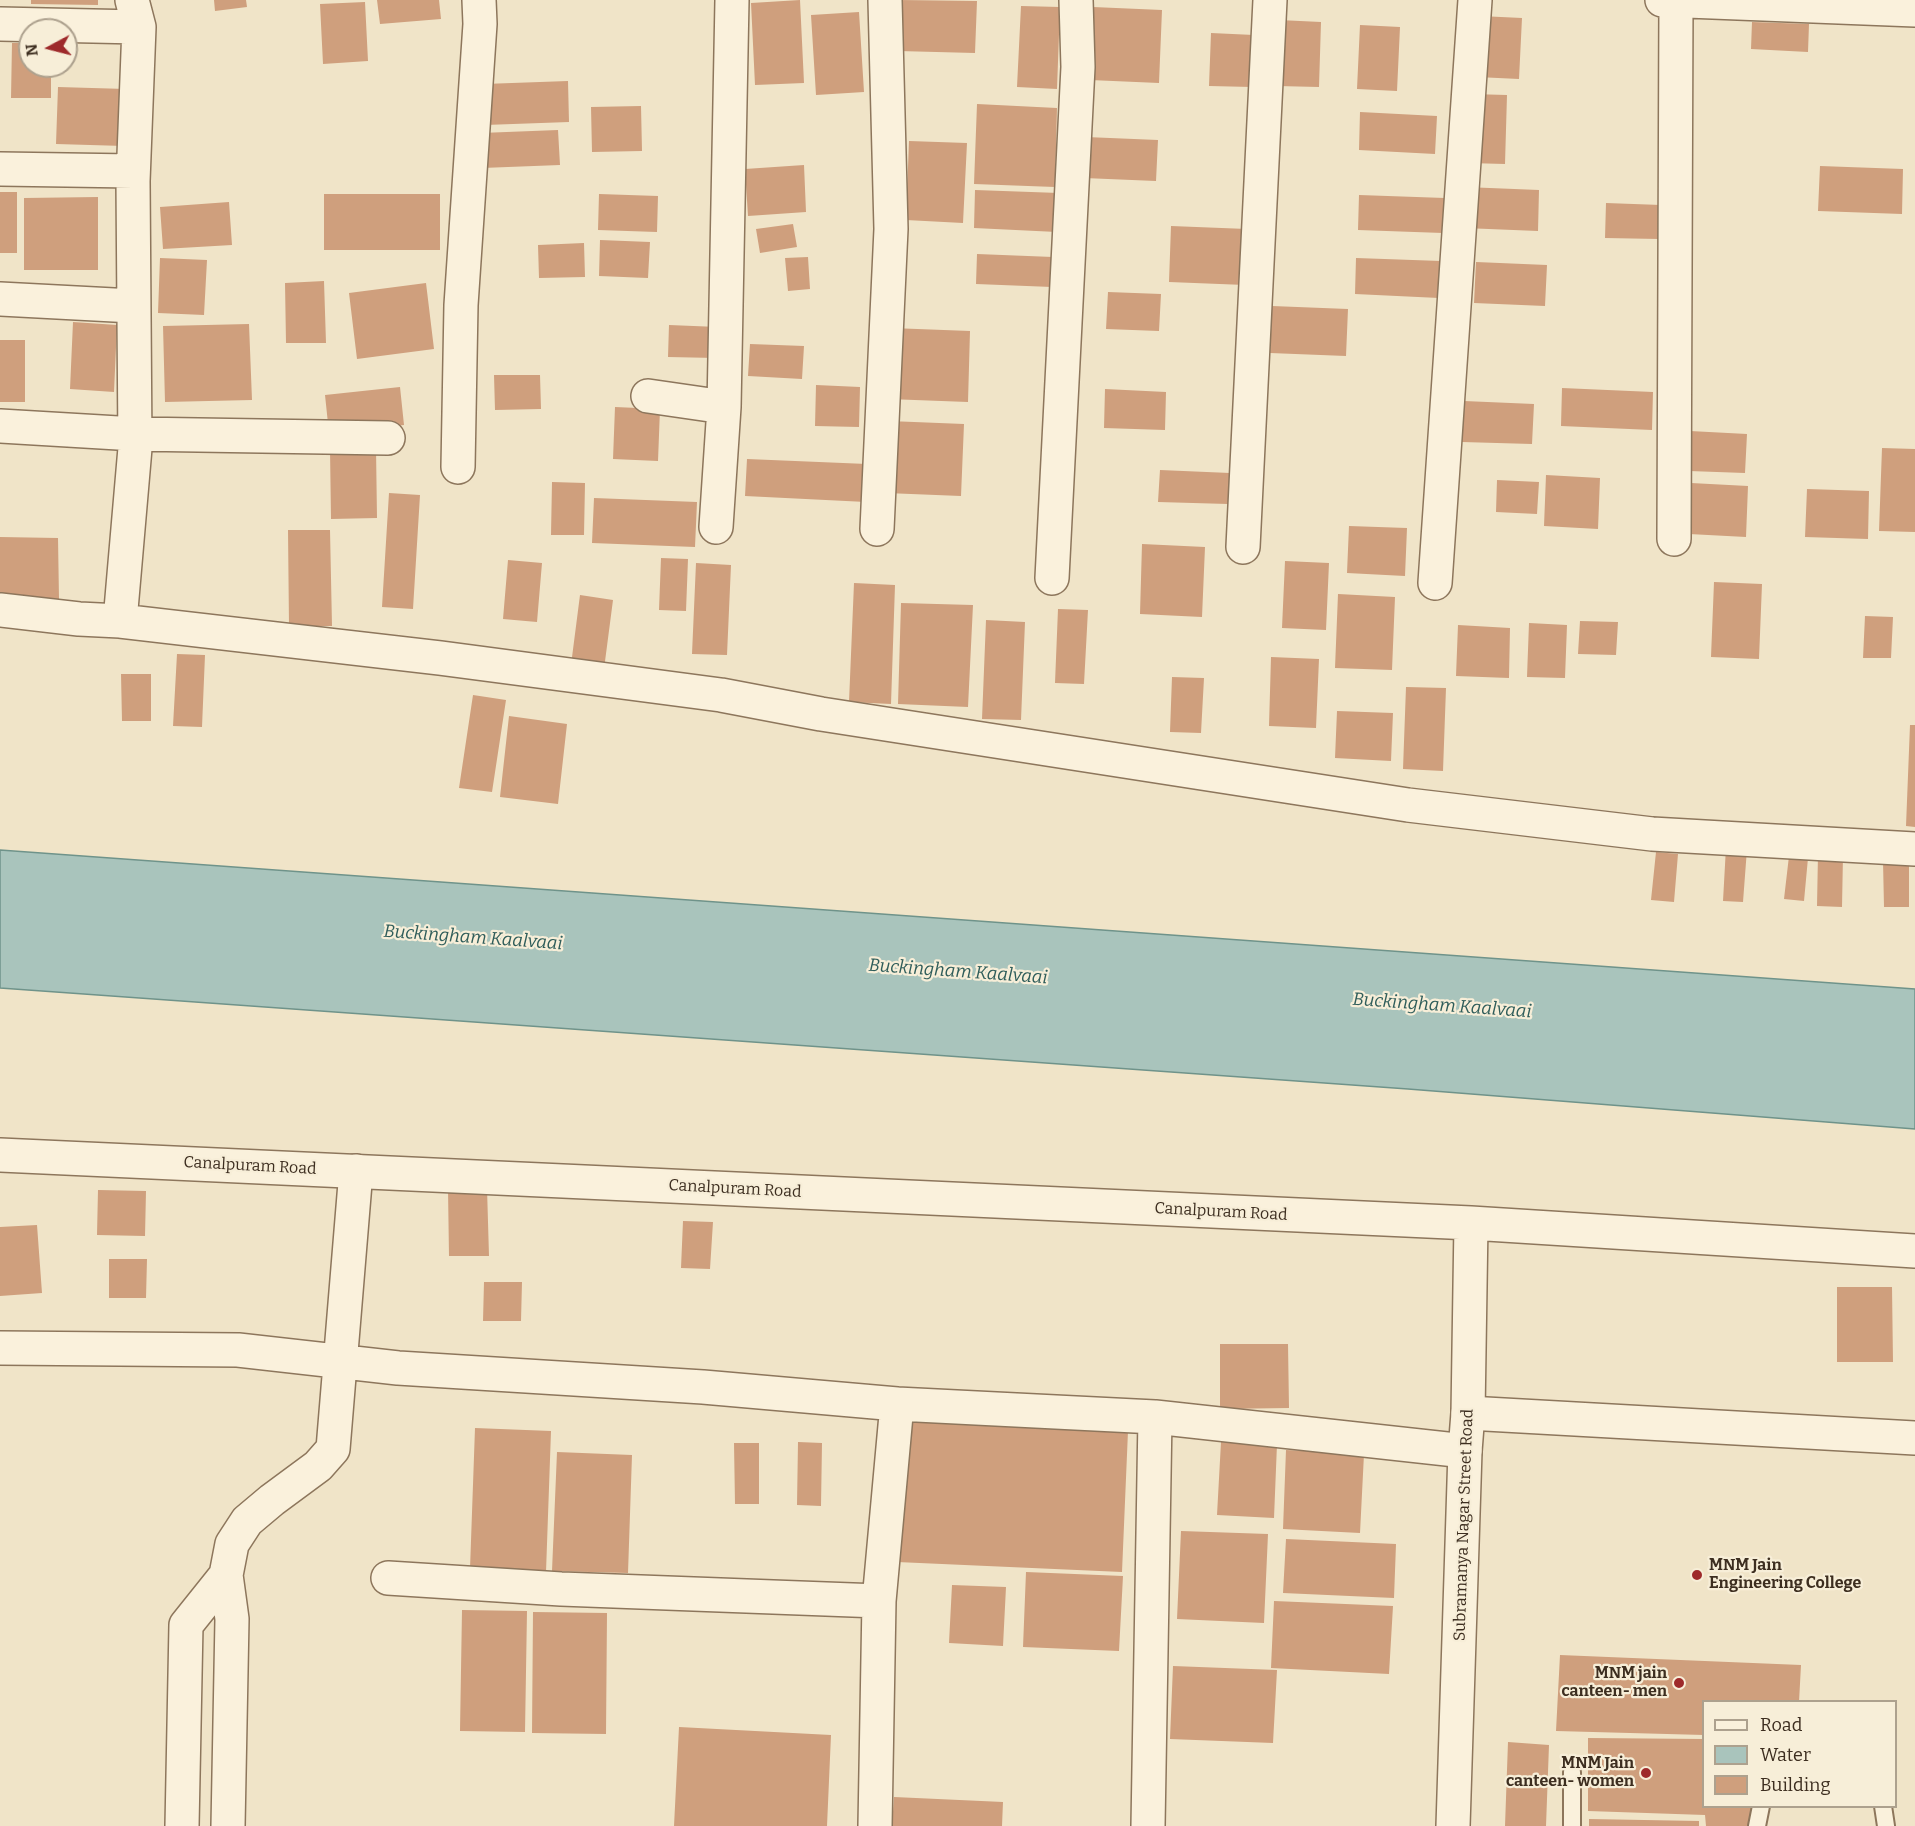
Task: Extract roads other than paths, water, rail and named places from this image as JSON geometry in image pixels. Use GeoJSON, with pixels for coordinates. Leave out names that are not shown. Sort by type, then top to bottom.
{"type":"FeatureCollection","features":[{"type":"Feature","properties":{"kind":"street"},"geometry":{"type":"LineString","coordinates":[[458,467],[461,305],[480,24],[479,0]]}},
{"type":"Feature","properties":{"kind":"street"},"geometry":{"type":"LineString","coordinates":[[716,527],[724,407],[732,0]]}},
{"type":"Feature","properties":{"kind":"street"},"geometry":{"type":"LineString","coordinates":[[878,529],[891,229],[885,0]]}},
{"type":"Feature","properties":{"kind":"street"},"geometry":{"type":"LineString","coordinates":[[1052,578],[1078,67],[1076,0]]}},
{"type":"Feature","properties":{"kind":"street"},"geometry":{"type":"LineString","coordinates":[[1243,547],[1269,0]]}},
{"type":"Feature","properties":{"kind":"street"},"geometry":{"type":"LineString","coordinates":[[1435,583],[1475,0]]}},
{"type":"Feature","properties":{"kind":"street"},"geometry":{"type":"LineString","coordinates":[[1674,538],[1671,0],[1915,10]]}},
{"type":"Feature","properties":{"kind":"street"},"geometry":{"type":"LineString","coordinates":[[0,24],[136,14],[133,171],[135,448],[120,621]]}},
{"type":"Feature","properties":{"kind":"street"},"geometry":{"type":"LineString","coordinates":[[0,169],[133,171]]}},
{"type":"Feature","properties":{"kind":"street"},"geometry":{"type":"LineString","coordinates":[[0,299],[133,306]]}},
{"type":"Feature","properties":{"kind":"street"},"geometry":{"type":"LineString","coordinates":[[648,396],[724,407]]}},
{"type":"Feature","properties":{"kind":"street"},"geometry":{"type":"LineString","coordinates":[[0,426],[135,434],[388,438]]}},
{"type":"Feature","properties":{"kind":"street"},"geometry":{"type":"LineString","coordinates":[[0,610],[120,621],[440,658],[709,693],[820,714],[1408,805],[1652,834],[1915,849]]}},
{"type":"Feature","properties":{"kind":"street","name":"Canalpuram Road"},"geometry":{"type":"LineString","coordinates":[[0,1155],[1471,1223],[1915,1251]]}},
{"type":"Feature","properties":{"kind":"street"},"geometry":{"type":"LineString","coordinates":[[228,1826],[232,1619],[226,1575],[232,1544],[247,1521],[318,1466],[333,1449],[356,1171]]}},
{"type":"Feature","properties":{"kind":"street","name":"Subramanya Nagar Street Road"},"geometry":{"type":"LineString","coordinates":[[1453,1826],[1468,1413],[1471,1223]]}},
{"type":"Feature","properties":{"kind":"street"},"geometry":{"type":"LineString","coordinates":[[0,1348],[238,1350],[398,1368],[703,1388],[897,1404],[1155,1418],[1465,1451]]}},
{"type":"Feature","properties":{"kind":"street"},"geometry":{"type":"LineString","coordinates":[[875,1826],[879,1601],[897,1404]]}},
{"type":"Feature","properties":{"kind":"street"},"geometry":{"type":"LineString","coordinates":[[1468,1413],[1915,1438]]}},
{"type":"Feature","properties":{"kind":"street"},"geometry":{"type":"LineString","coordinates":[[1148,1826],[1155,1418]]}},
{"type":"Feature","properties":{"kind":"street"},"geometry":{"type":"LineString","coordinates":[[182,1826],[186,1625],[226,1575]]}},
{"type":"Feature","properties":{"kind":"street"},"geometry":{"type":"LineString","coordinates":[[388,1578],[561,1589],[879,1601]]}},
{"type":"Feature","properties":{"kind":"lane"},"geometry":{"type":"LineString","coordinates":[[1572,1772],[1572,1826]]}},
{"type":"Feature","properties":{"kind":"lane"},"geometry":{"type":"LineString","coordinates":[[1757,1826],[1761,1808]]}},
{"type":"Feature","properties":{"kind":"lane"},"geometry":{"type":"LineString","coordinates":[[1883,1808],[1886,1826]]}},
{"type":"Feature","properties":{"kind":"water","name":"Buckingham Kaalvaai"},"geometry":{"type":"Polygon","coordinates":[[[0,850],[1915,989],[1915,1129],[1408,1089],[0,988],[0,850]]]}},
{"type":"Feature","properties":{"kind":"place","name":"MNM Jain Engineering College"},"geometry":{"type":"Point","coordinates":[1697,1575]}},
{"type":"Feature","properties":{"kind":"place","name":"MNM jain canteen- men"},"geometry":{"type":"Point","coordinates":[1679,1683]}},
{"type":"Feature","properties":{"kind":"place","name":"MNM Jain canteen- women"},"geometry":{"type":"Point","coordinates":[1646,1773]}}]}
